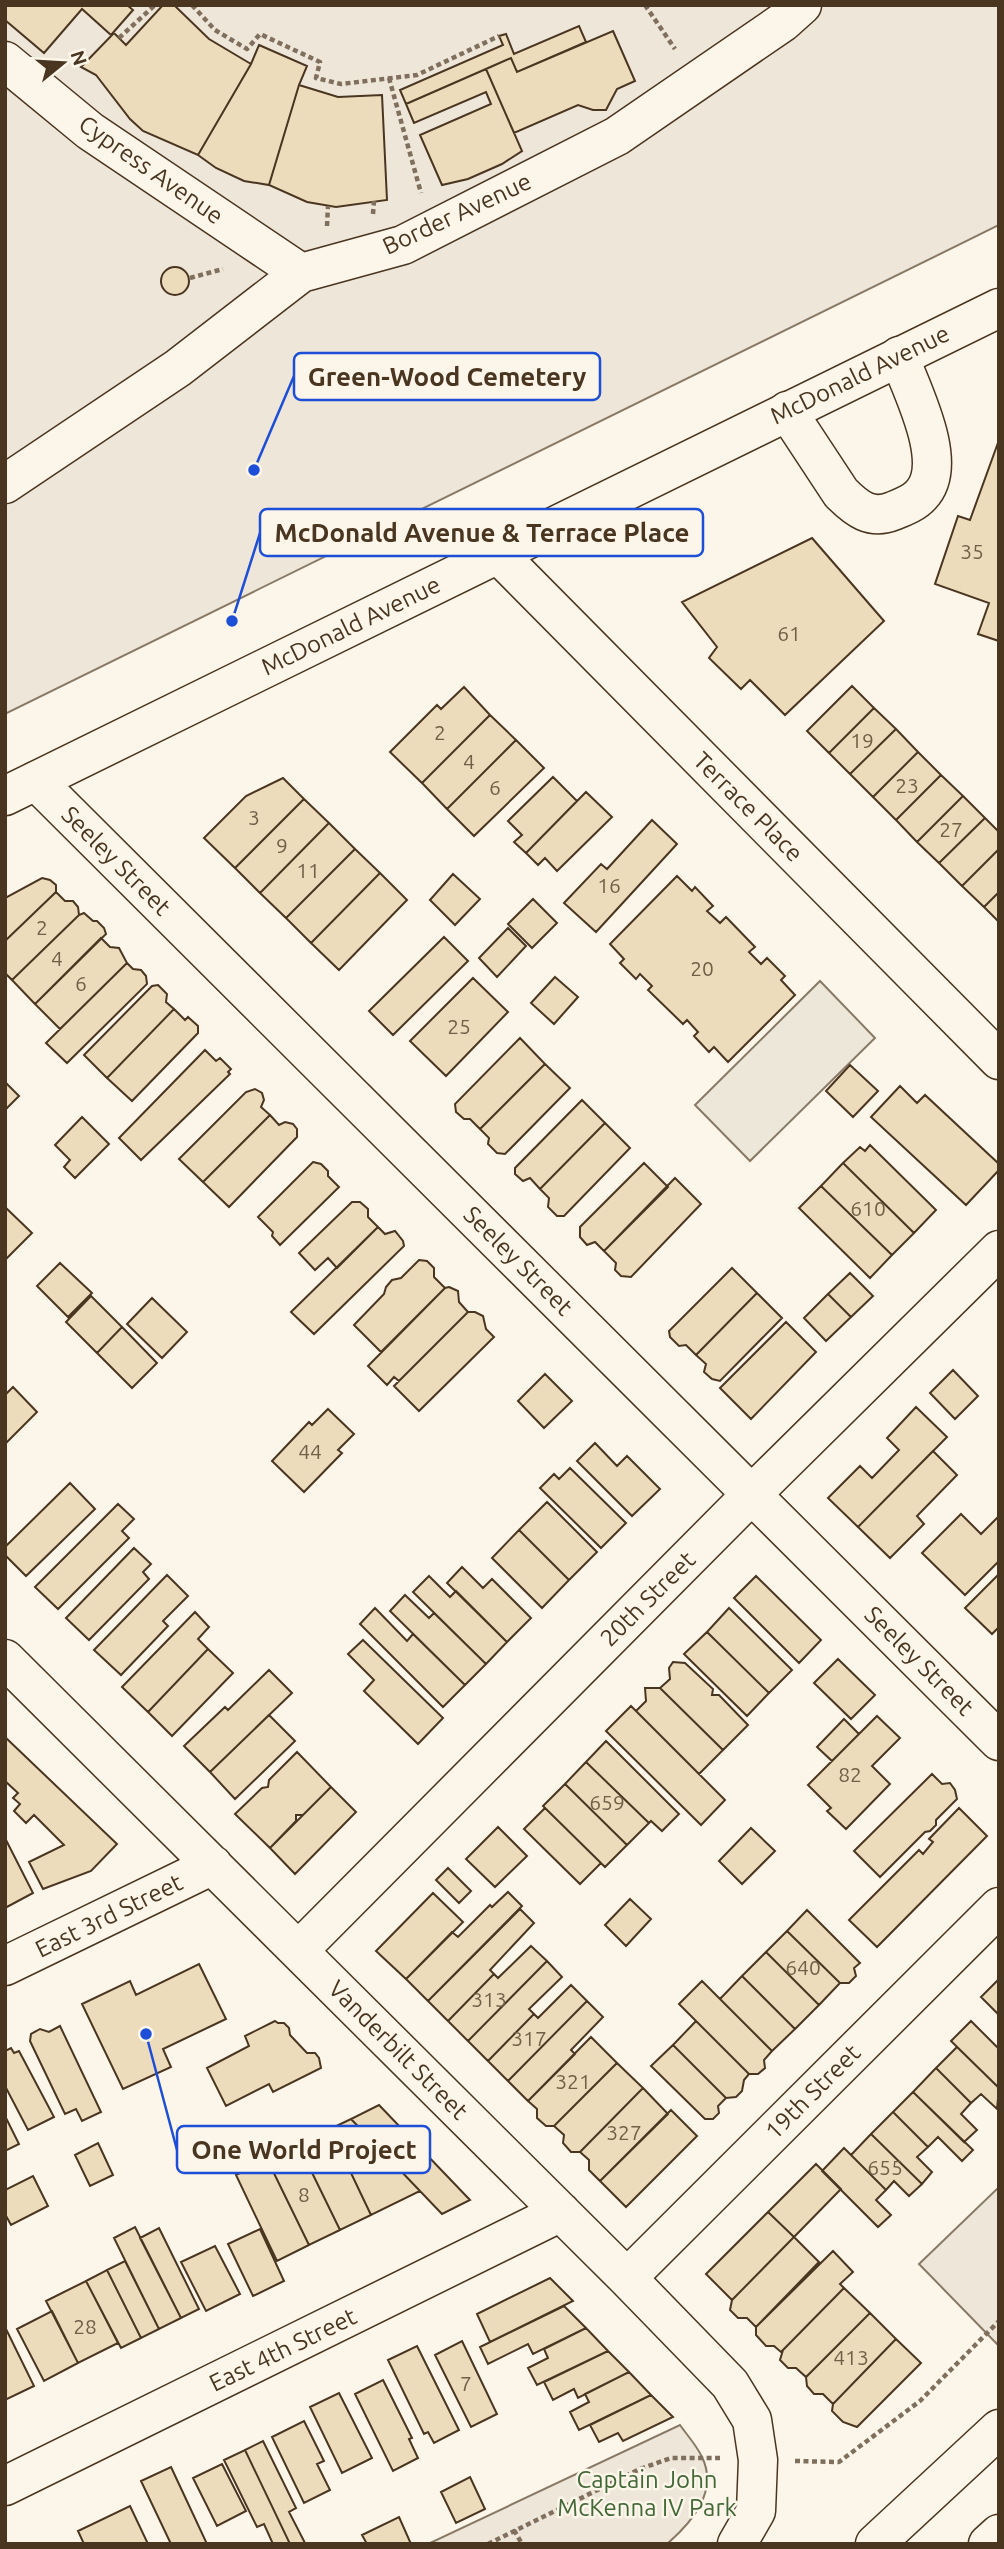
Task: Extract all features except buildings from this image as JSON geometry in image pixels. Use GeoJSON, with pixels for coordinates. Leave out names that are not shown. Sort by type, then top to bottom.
{"type":"FeatureCollection","features":[{"type":"Feature","properties":{"kind":"main road","name":"Border Avenue"},"geometry":{"type":"LineString","coordinates":[[5,484],[178,368],[301,273],[403,245],[627,131],[783,22],[802,5]]}},
{"type":"Feature","properties":{"kind":"main road","name":"Cypress Avenue"},"geometry":{"type":"LineString","coordinates":[[5,61],[90,131],[301,273]]}},
{"type":"Feature","properties":{"kind":"main road","name":"McDonald Avenue"},"geometry":{"type":"LineString","coordinates":[[21,789],[999,308]]}},
{"type":"Feature","properties":{"kind":"main road"},"geometry":{"type":"LineString","coordinates":[[787,411],[851,504],[874,515],[886,514],[913,502],[923,494],[929,484],[933,470],[932,456],[930,438],[899,356]]}},
{"type":"Feature","properties":{"kind":"main road","name":"Terrace Place"},"geometry":{"type":"LineString","coordinates":[[498,554],[999,1060]]}},
{"type":"Feature","properties":{"kind":"main road","name":"Seeley Street"},"geometry":{"type":"LineString","coordinates":[[21,789],[752,1494],[999,1741]]}},
{"type":"Feature","properties":{"kind":"main road","name":"20th Street"},"geometry":{"type":"LineString","coordinates":[[299,1950],[752,1494],[999,1250]]}},
{"type":"Feature","properties":{"kind":"main road","name":"Vanderbilt Street"},"geometry":{"type":"LineString","coordinates":[[5,1660],[213,1864],[730,2384],[752,2420],[757,2459],[756,2511],[737,2544]]}},
{"type":"Feature","properties":{"kind":"main road","name":"East 3rd Street"},"geometry":{"type":"LineString","coordinates":[[5,1966],[213,1864]]}},
{"type":"Feature","properties":{"kind":"main road","name":"19th Street"},"geometry":{"type":"LineString","coordinates":[[627,2278],[999,1907]]}},
{"type":"Feature","properties":{"kind":"main road","name":"East 4th Street"},"geometry":{"type":"LineString","coordinates":[[5,2487],[561,2213]]}},
{"type":"Feature","properties":{"kind":"main road"},"geometry":{"type":"LineString","coordinates":[[876,2543],[999,2429]]}},
{"type":"Feature","properties":{"kind":"main road"},"geometry":{"type":"LineString","coordinates":[[988,2544],[999,2534]]}},
{"type":"Feature","properties":{"kind":"path"},"geometry":{"type":"LineString","coordinates":[[119,38],[155,5]]}},
{"type":"Feature","properties":{"kind":"path"},"geometry":{"type":"LineString","coordinates":[[192,5],[215,30],[247,49],[260,34],[320,62],[316,78],[341,84],[417,75],[499,36]]}},
{"type":"Feature","properties":{"kind":"path"},"geometry":{"type":"LineString","coordinates":[[645,5],[698,81]]}},
{"type":"Feature","properties":{"kind":"path"},"geometry":{"type":"LineString","coordinates":[[389,78],[432,231]]}},
{"type":"Feature","properties":{"kind":"path"},"geometry":{"type":"LineString","coordinates":[[488,2544],[640,2469],[671,2458],[839,2462],[920,2401],[999,2321]]}},
{"type":"Feature","properties":{"kind":"path"},"geometry":{"type":"LineString","coordinates":[[514,2529],[522,2544]]}},
{"type":"Feature","properties":{"kind":"green space"},"geometry":{"type":"Polygon","coordinates":[[[5,5],[999,5],[999,225],[5,714],[5,5]]]}},
{"type":"Feature","properties":{"kind":"green space"},"geometry":{"type":"Polygon","coordinates":[[[999,2187],[999,2344],[998,2345],[919,2264],[999,2187]]]}},
{"type":"Feature","properties":{"kind":"green space","name":"Captain John McKenna IV Park"},"geometry":{"type":"Polygon","coordinates":[[[680,2425],[702,2457],[707,2482],[700,2506],[667,2544],[428,2544],[680,2425]]]}},
{"type":"Feature","properties":{"kind":"shaded area"},"geometry":{"type":"Polygon","coordinates":[[[820,981],[875,1038],[750,1161],[695,1105],[820,981]]]}},
{"type":"Feature","properties":{"kind":"place","name":"Green-Wood Cemetery"},"geometry":{"type":"Point","coordinates":[254,470]}},
{"type":"Feature","properties":{"kind":"place","name":"McDonald Avenue & Terrace Place"},"geometry":{"type":"Point","coordinates":[232,621]}},
{"type":"Feature","properties":{"kind":"place","name":"One World Project"},"geometry":{"type":"Point","coordinates":[146,2034]}}]}
